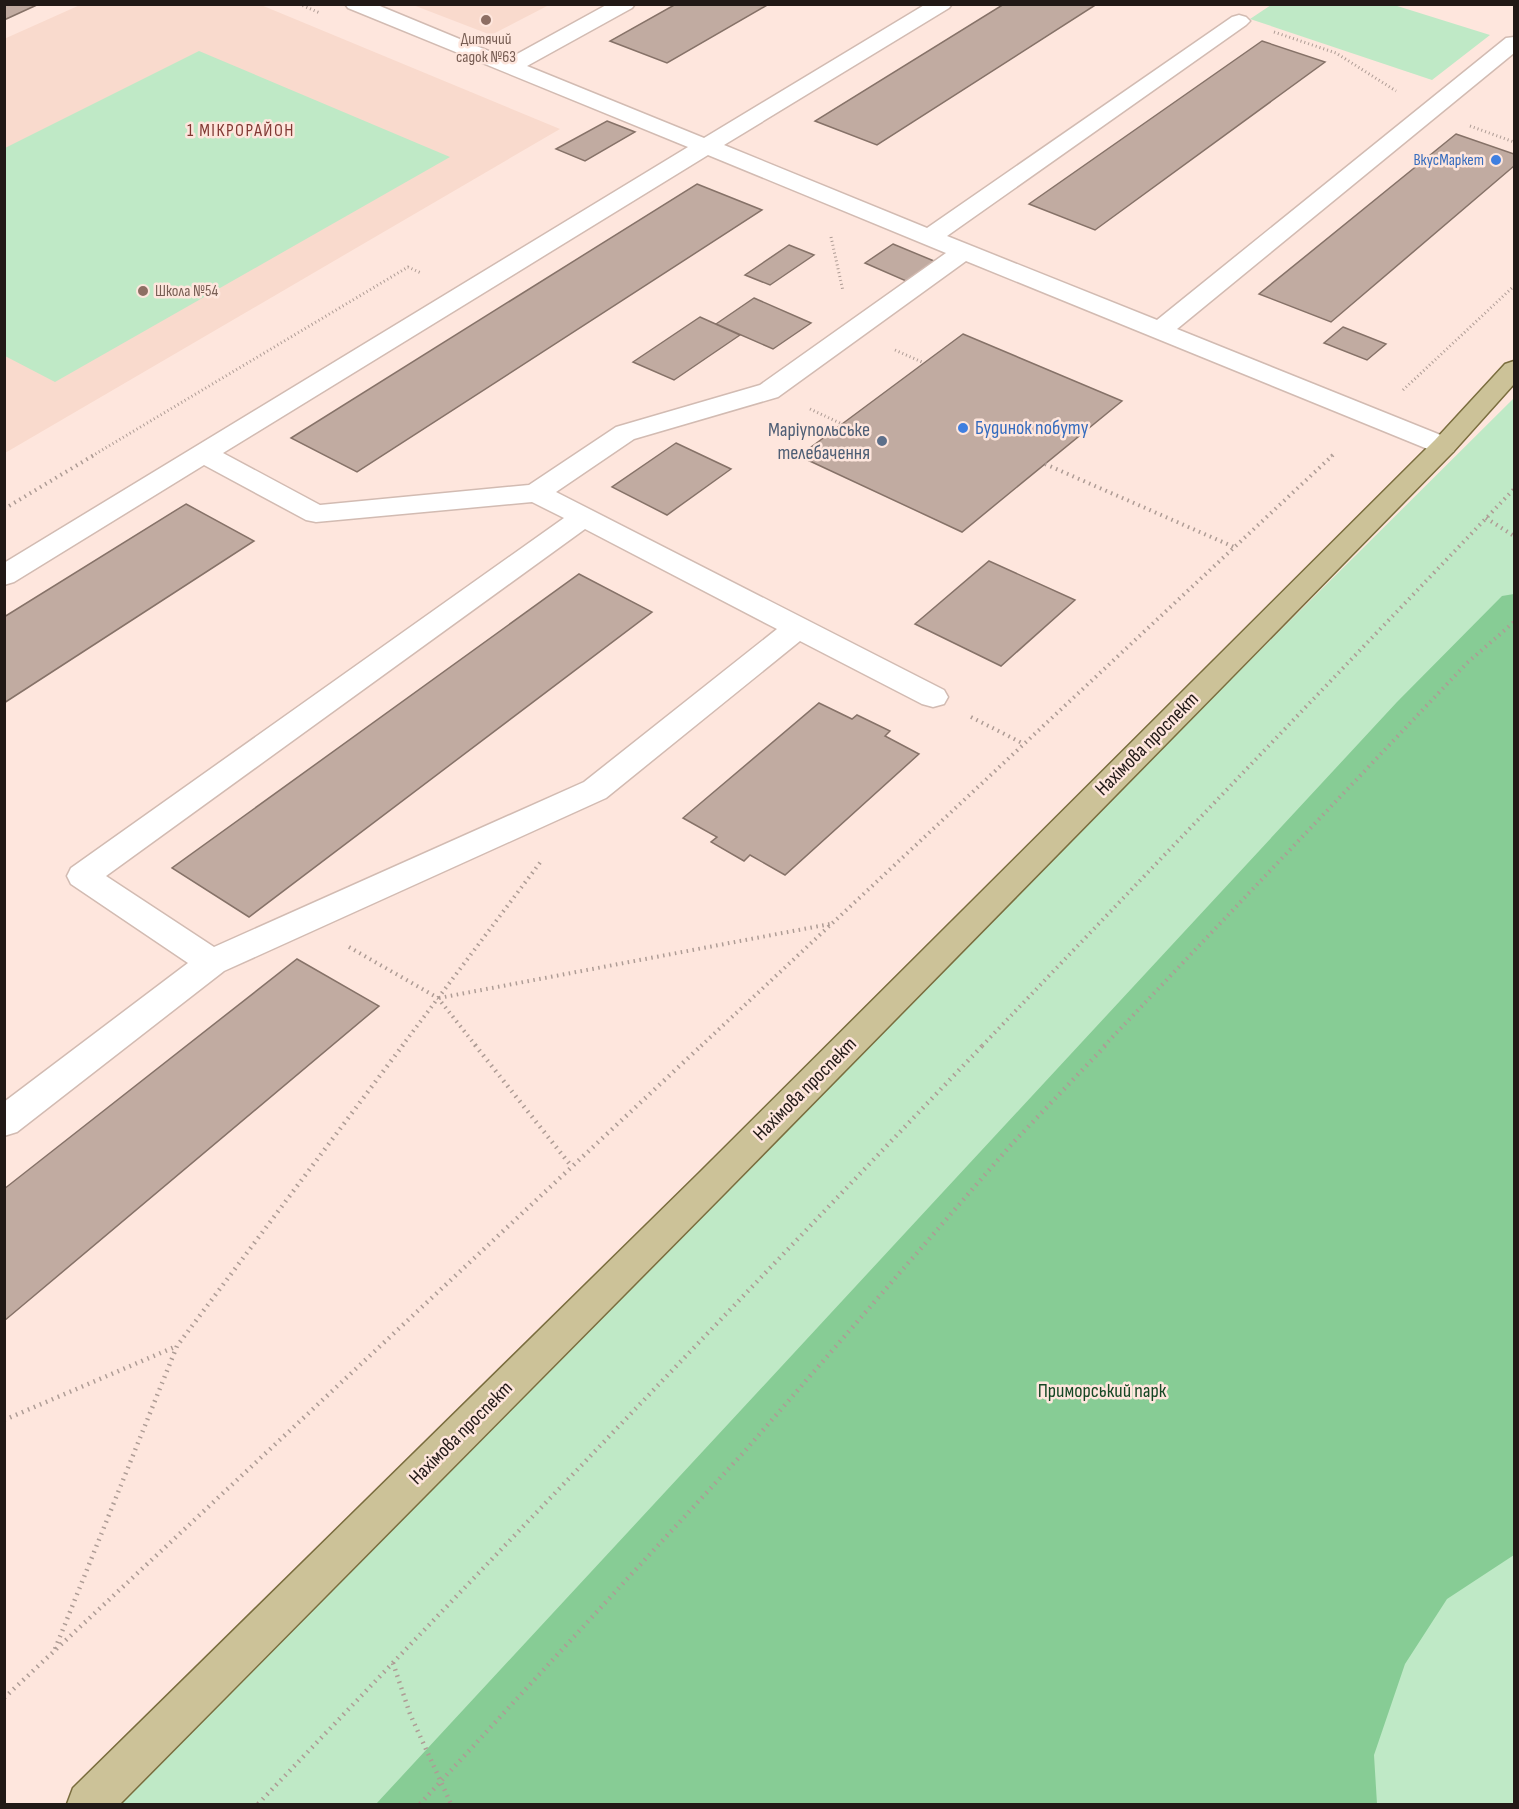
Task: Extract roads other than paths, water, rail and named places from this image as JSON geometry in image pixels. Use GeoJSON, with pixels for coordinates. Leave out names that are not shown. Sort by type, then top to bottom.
{"type":"FeatureCollection","features":[{"type":"Feature","properties":{"kind":"main road","name":"Нахімова проспект"},"geometry":{"type":"LineString","coordinates":[[89,1804],[1444,446],[1515,369]]}},
{"type":"Feature","properties":{"kind":"street"},"geometry":{"type":"LineString","coordinates":[[355,4],[1444,446]]}},
{"type":"Feature","properties":{"kind":"street"},"geometry":{"type":"LineString","coordinates":[[509,67],[625,4]]}},
{"type":"Feature","properties":{"kind":"street"},"geometry":{"type":"LineString","coordinates":[[4,576],[942,4]]}},
{"type":"Feature","properties":{"kind":"street"},"geometry":{"type":"LineString","coordinates":[[928,238],[1239,21]]}},
{"type":"Feature","properties":{"kind":"street"},"geometry":{"type":"LineString","coordinates":[[1158,331],[1515,43]]}},
{"type":"Feature","properties":{"kind":"street"},"geometry":{"type":"LineString","coordinates":[[204,454],[316,514],[536,493],[625,433],[769,391],[963,252]]}},
{"type":"Feature","properties":{"kind":"street"},"geometry":{"type":"LineString","coordinates":[[536,493],[933,697]]}},
{"type":"Feature","properties":{"kind":"street"},"geometry":{"type":"LineString","coordinates":[[212,962],[83,876],[584,517]]}},
{"type":"Feature","properties":{"kind":"street"},"geometry":{"type":"LineString","coordinates":[[4,1122],[212,962],[595,790],[798,627]]}},
{"type":"Feature","properties":{"kind":"place","name":"Дитячий садок №63"},"geometry":{"type":"Point","coordinates":[486,20]}},
{"type":"Feature","properties":{"kind":"place","name":"ВкусМаркет"},"geometry":{"type":"Point","coordinates":[1496,160]}},
{"type":"Feature","properties":{"kind":"place","name":"Школа №54"},"geometry":{"type":"Point","coordinates":[143,291]}},
{"type":"Feature","properties":{"kind":"place","name":"Будинок побуту"},"geometry":{"type":"Point","coordinates":[963,428]}},
{"type":"Feature","properties":{"kind":"place","name":"Маріупольське телебачення"},"geometry":{"type":"Point","coordinates":[882,441]}},
{"type":"Feature","properties":{"kind":"district","name":"1 МІКРОРАЙОН"},"geometry":{"type":"Point","coordinates":[241,130]}},
{"type":"Feature","properties":{"kind":"park label","name":"Приморський парк"},"geometry":{"type":"Point","coordinates":[1102,1391]}}]}
